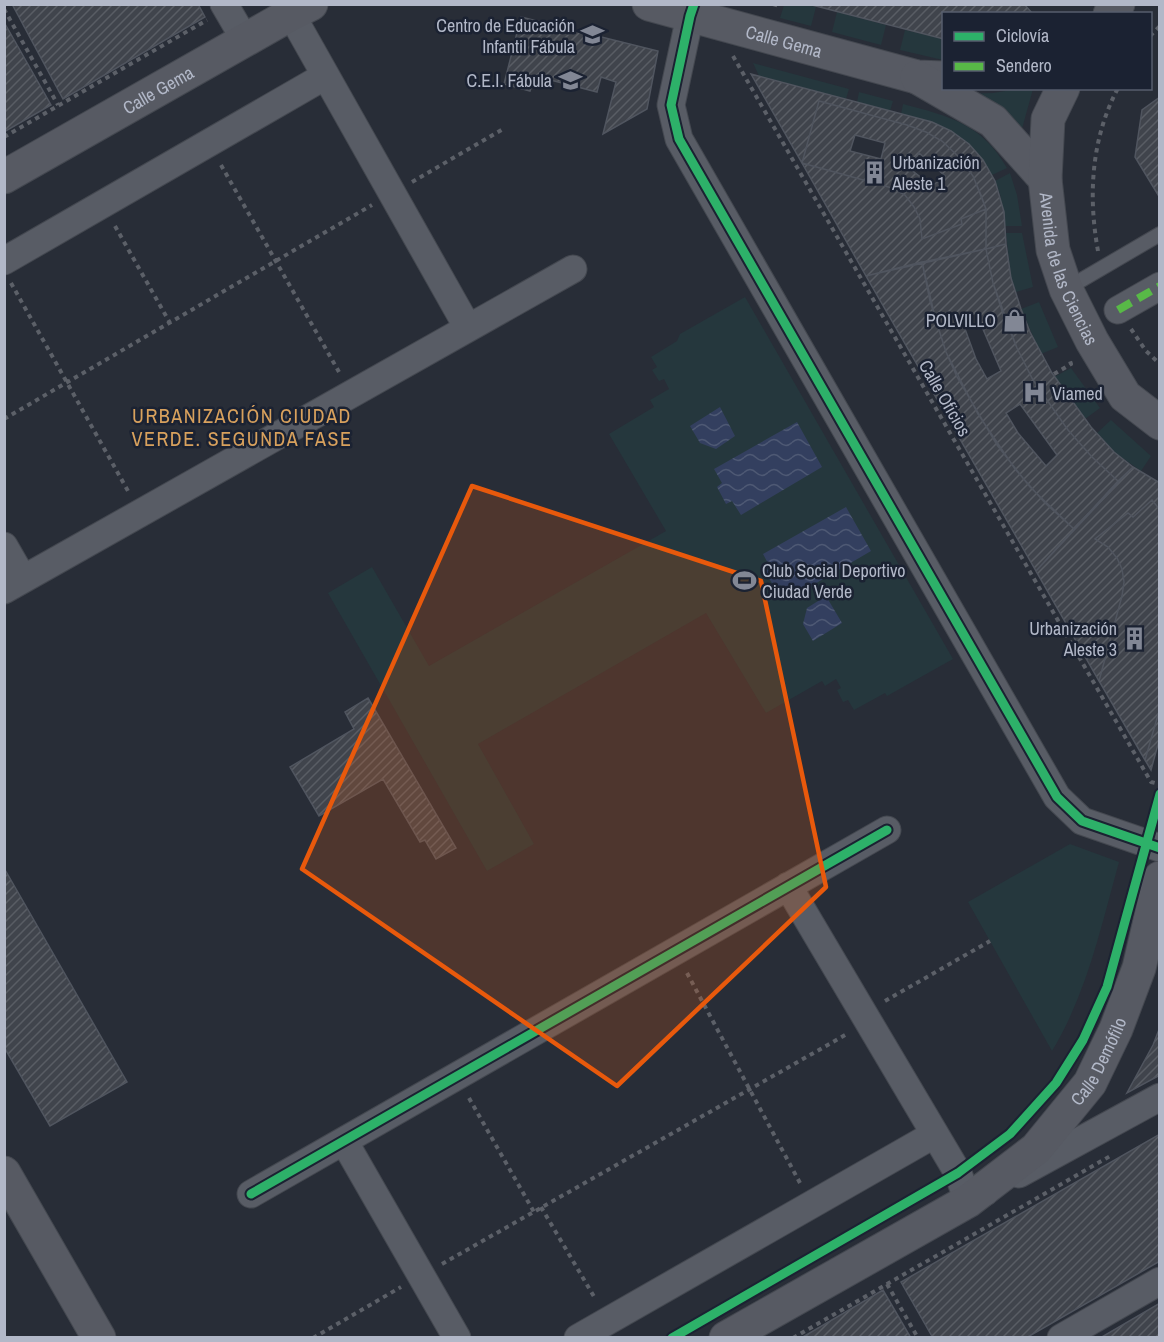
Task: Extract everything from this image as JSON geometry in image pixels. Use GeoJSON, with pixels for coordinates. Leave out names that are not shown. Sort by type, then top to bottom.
{"type":"FeatureCollection","features":[{"type":"Feature","properties":{"kind":"street","name":"Calle Gema"},"geometry":{"type":"LineString","coordinates":[[649,4],[698,14],[930,78]]}},
{"type":"Feature","properties":{"kind":"street"},"geometry":{"type":"LineString","coordinates":[[225,7],[245,40]]}},
{"type":"Feature","properties":{"kind":"street","name":"Calle Gema"},"geometry":{"type":"LineString","coordinates":[[4,177],[301,9]]}},
{"type":"Feature","properties":{"kind":"street"},"geometry":{"type":"LineString","coordinates":[[301,9],[325,76],[468,328]]}},
{"type":"Feature","properties":{"kind":"street"},"geometry":{"type":"LineString","coordinates":[[698,14],[671,105],[679,139],[1057,796],[1082,822],[1160,848]]}},
{"type":"Feature","properties":{"kind":"street"},"geometry":{"type":"LineString","coordinates":[[7,272],[103,204],[325,76]]}},
{"type":"Feature","properties":{"kind":"street","name":"Calle Gema"},"geometry":{"type":"LineString","coordinates":[[948,90],[993,121],[1045,179]]}},
{"type":"Feature","properties":{"kind":"street","name":"Avenida de las Ciencias"},"geometry":{"type":"LineString","coordinates":[[1062,90],[1048,119],[1045,179],[1053,250],[1065,289],[1092,341],[1125,396],[1160,423]]}},
{"type":"Feature","properties":{"kind":"street"},"geometry":{"type":"LineString","coordinates":[[4,546],[14,584],[573,269]]}},
{"type":"Feature","properties":{"kind":"street"},"geometry":{"type":"LineString","coordinates":[[1118,310],[1160,286]]}},
{"type":"Feature","properties":{"kind":"street"},"geometry":{"type":"LineString","coordinates":[[251,1194],[887,830]]}},
{"type":"Feature","properties":{"kind":"street","name":"Calle Demófilo"},"geometry":{"type":"LineString","coordinates":[[968,1201],[1036,1149],[1090,1083],[1116,1029],[1139,968],[1160,878]]}},
{"type":"Feature","properties":{"kind":"street"},"geometry":{"type":"LineString","coordinates":[[788,886],[958,1173],[968,1201]]}},
{"type":"Feature","properties":{"kind":"street","name":"Calle Demófilo"},"geometry":{"type":"LineString","coordinates":[[726,1338],[968,1201],[1160,1097]]}},
{"type":"Feature","properties":{"kind":"street"},"geometry":{"type":"LineString","coordinates":[[578,1338],[935,1134]]}},
{"type":"Feature","properties":{"kind":"street"},"geometry":{"type":"LineString","coordinates":[[344,1141],[457,1338]]}},
{"type":"Feature","properties":{"kind":"street"},"geometry":{"type":"LineString","coordinates":[[4,1173],[99,1338]]}},
{"type":"Feature","properties":{"kind":"street"},"geometry":{"type":"LineString","coordinates":[[1061,1338],[1160,1281]]}},
{"type":"Feature","properties":{"kind":"lane"},"geometry":{"type":"LineString","coordinates":[[1065,289],[1160,234]]}},
{"type":"Feature","properties":{"kind":"path"},"geometry":{"type":"LineString","coordinates":[[773,4],[779,6]]}},
{"type":"Feature","properties":{"kind":"path"},"geometry":{"type":"LineString","coordinates":[[4,137],[225,7]]}},
{"type":"Feature","properties":{"kind":"path"},"geometry":{"type":"LineString","coordinates":[[4,9],[58,105]]}},
{"type":"Feature","properties":{"kind":"path"},"geometry":{"type":"LineString","coordinates":[[1101,269],[1092,222],[1092,179],[1099,135],[1117,90]]}},
{"type":"Feature","properties":{"kind":"path"},"geometry":{"type":"LineString","coordinates":[[4,419],[503,129]]}},
{"type":"Feature","properties":{"kind":"path"},"geometry":{"type":"LineString","coordinates":[[209,144],[351,394]]}},
{"type":"Feature","properties":{"kind":"path"},"geometry":{"type":"LineString","coordinates":[[103,204],[170,322]]}},
{"type":"Feature","properties":{"kind":"path"},"geometry":{"type":"LineString","coordinates":[[7,272],[141,512]]}},
{"type":"Feature","properties":{"kind":"path"},"geometry":{"type":"LineString","coordinates":[[1118,310],[1146,351],[1160,364]]}},
{"type":"Feature","properties":{"kind":"path"},"geometry":{"type":"LineString","coordinates":[[892,334],[899,332]]}},
{"type":"Feature","properties":{"kind":"path"},"geometry":{"type":"LineString","coordinates":[[998,518],[1003,513]]}},
{"type":"Feature","properties":{"kind":"path"},"geometry":{"type":"LineString","coordinates":[[313,1338],[749,1089],[990,941]]}},
{"type":"Feature","properties":{"kind":"path"},"geometry":{"type":"LineString","coordinates":[[675,951],[812,1204]]}},
{"type":"Feature","properties":{"kind":"path"},"geometry":{"type":"LineString","coordinates":[[457,1076],[534,1212]]}},
{"type":"Feature","properties":{"kind":"path"},"geometry":{"type":"LineString","coordinates":[[793,1338],[1119,1151]]}},
{"type":"Feature","properties":{"kind":"path"},"geometry":{"type":"LineString","coordinates":[[541,1207],[608,1320]]}},
{"type":"Feature","properties":{"kind":"path"},"geometry":{"type":"LineString","coordinates":[[887,1284],[918,1338]]}},
{"type":"Feature","properties":{"kind":"highlighted area"},"geometry":{"type":"Polygon","coordinates":[[[472,486],[761,581],[826,887],[617,1086],[302,869],[472,486]]]}},
{"type":"Feature","properties":{"kind":"shaded area"},"geometry":{"type":"Polygon","coordinates":[[[784,5],[816,7],[811,26],[780,18],[784,5]]]}},
{"type":"Feature","properties":{"kind":"shaded area"},"geometry":{"type":"Polygon","coordinates":[[[837,12],[886,25],[881,45],[832,32],[837,12]]]}},
{"type":"Feature","properties":{"kind":"shaded area"},"geometry":{"type":"Polygon","coordinates":[[[905,30],[942,39],[942,60],[900,50],[905,30]]]}},
{"type":"Feature","properties":{"kind":"shaded area"},"geometry":{"type":"Polygon","coordinates":[[[753,63],[849,89],[846,99],[759,76],[753,63]]]}},
{"type":"Feature","properties":{"kind":"shaded area"},"geometry":{"type":"Polygon","coordinates":[[[1033,90],[1020,136],[968,94],[1033,90]]]}},
{"type":"Feature","properties":{"kind":"shaded area"},"geometry":{"type":"Polygon","coordinates":[[[859,92],[893,101],[890,111],[857,102],[859,92]]]}},
{"type":"Feature","properties":{"kind":"shaded area"},"geometry":{"type":"Polygon","coordinates":[[[903,104],[963,124],[987,141],[1007,168],[992,175],[964,141],[942,128],[901,114],[903,104]]]}},
{"type":"Feature","properties":{"kind":"shaded area"},"geometry":{"type":"Polygon","coordinates":[[[1010,173],[1017,195],[1022,226],[1005,226],[1000,194],[995,181],[1010,173]]]}},
{"type":"Feature","properties":{"kind":"shaded area"},"geometry":{"type":"Polygon","coordinates":[[[1006,233],[1022,233],[1033,287],[1016,292],[1011,278],[1006,233]]]}},
{"type":"Feature","properties":{"kind":"shaded area","name":"Club Social Deportivo Ciudad Verde"},"geometry":{"type":"Polygon","coordinates":[[[745,297],[953,659],[887,696],[885,693],[854,710],[848,700],[843,702],[837,690],[841,688],[836,679],[825,686],[822,681],[766,713],[706,613],[478,744],[534,844],[487,871],[328,593],[372,567],[429,666],[666,531],[609,434],[654,407],[650,400],[669,389],[664,379],[659,381],[652,370],[657,367],[651,357],[677,341],[680,334],[745,297]]]}},
{"type":"Feature","properties":{"kind":"shaded area"},"geometry":{"type":"Polygon","coordinates":[[[1039,302],[1058,347],[1041,354],[1021,309],[1039,302]]]}},
{"type":"Feature","properties":{"kind":"shaded area"},"geometry":{"type":"Polygon","coordinates":[[[1071,368],[1100,408],[1085,419],[1054,377],[1071,368]]]}},
{"type":"Feature","properties":{"kind":"shaded area"},"geometry":{"type":"Polygon","coordinates":[[[1111,420],[1151,456],[1141,471],[1114,452],[1097,433],[1111,420]]]}},
{"type":"Feature","properties":{"kind":"shaded area"},"geometry":{"type":"Polygon","coordinates":[[[1070,844],[1119,862],[1084,983],[1052,1051],[968,902],[1070,844]]]}},
{"type":"Feature","properties":{"kind":"water"},"geometry":{"type":"Polygon","coordinates":[[[720,407],[735,436],[716,449],[700,443],[690,426],[720,407]]]}},
{"type":"Feature","properties":{"kind":"water"},"geometry":{"type":"Polygon","coordinates":[[[797,422],[822,467],[741,515],[732,501],[726,504],[717,487],[722,483],[714,469],[797,422]]]}},
{"type":"Feature","properties":{"kind":"water"},"geometry":{"type":"Polygon","coordinates":[[[846,507],[871,551],[789,599],[781,585],[775,588],[765,572],[770,567],[763,554],[846,507]]]}},
{"type":"Feature","properties":{"kind":"water"},"geometry":{"type":"Polygon","coordinates":[[[826,596],[842,623],[813,641],[803,624],[807,608],[826,596]]]}},
{"type":"Feature","properties":{"kind":"building"},"geometry":{"type":"Polygon","coordinates":[[[12,4],[198,4],[205,17],[63,99],[12,4]]]}},
{"type":"Feature","properties":{"kind":"building"},"geometry":{"type":"Polygon","coordinates":[[[808,4],[1024,4],[1031,12],[942,12],[942,38],[808,4]]]}},
{"type":"Feature","properties":{"kind":"building"},"geometry":{"type":"Polygon","coordinates":[[[521,17],[658,51],[647,109],[603,134],[616,82],[601,77],[597,92],[535,76],[530,91],[504,84],[521,17]]]}},
{"type":"Feature","properties":{"kind":"building"},"geometry":{"type":"Polygon","coordinates":[[[4,22],[51,105],[4,132],[4,22]]]}},
{"type":"Feature","properties":{"kind":"building"},"geometry":{"type":"Polygon","coordinates":[[[751,74],[932,122],[951,131],[969,144],[983,160],[995,181],[1004,212],[1006,244],[986,249],[986,209],[981,195],[973,176],[960,158],[942,141],[907,125],[819,101],[802,163],[751,74]]]}},
{"type":"Feature","properties":{"kind":"building"},"geometry":{"type":"Polygon","coordinates":[[[1160,97],[1160,198],[1135,157],[1142,110],[1160,97]]]}},
{"type":"Feature","properties":{"kind":"building","name":"Urbanización Aleste 1"},"geometry":{"type":"Polygon","coordinates":[[[819,101],[907,125],[942,141],[960,158],[973,176],[986,209],[961,219],[962,224],[922,239],[920,219],[905,195],[892,188],[802,163],[819,101]],[[855,135],[850,151],[881,159],[885,143],[855,135]],[[919,153],[909,168],[932,186],[945,176],[919,153]]]}},
{"type":"Feature","properties":{"kind":"building"},"geometry":{"type":"Polygon","coordinates":[[[802,163],[892,188],[905,195],[920,219],[922,239],[962,224],[961,219],[986,209],[986,249],[866,276],[802,163]]]}},
{"type":"Feature","properties":{"kind":"building"},"geometry":{"type":"Polygon","coordinates":[[[1006,244],[1011,278],[1021,309],[1030,332],[1052,373],[1091,427],[1114,452],[1133,467],[1118,481],[1068,430],[1033,380],[1017,348],[993,283],[986,249],[1006,244]]]}},
{"type":"Feature","properties":{"kind":"building"},"geometry":{"type":"Polygon","coordinates":[[[986,249],[993,283],[1004,317],[1033,380],[1068,430],[1118,481],[1074,529],[1030,487],[997,445],[957,377],[936,321],[922,262],[986,249]],[[976,313],[961,318],[976,359],[987,379],[1001,371],[976,313]],[[1020,404],[1006,413],[1018,433],[1046,466],[1057,455],[1020,404]]]}},
{"type":"Feature","properties":{"kind":"building"},"geometry":{"type":"Polygon","coordinates":[[[922,262],[930,301],[946,352],[978,414],[1015,469],[1045,503],[1074,529],[1036,571],[866,276],[922,262]]]}},
{"type":"Feature","properties":{"kind":"building"},"geometry":{"type":"Polygon","coordinates":[[[1133,467],[1160,483],[1160,510],[1152,500],[1133,517],[1128,513],[1095,539],[1108,547],[1117,558],[1124,582],[1099,681],[1036,571],[1133,467]]]}},
{"type":"Feature","properties":{"kind":"building","name":"Urbanización Aleste 3"},"geometry":{"type":"Polygon","coordinates":[[[1152,500],[1160,510],[1160,708],[1145,760],[1099,681],[1124,582],[1117,558],[1108,547],[1095,539],[1128,513],[1133,517],[1152,500]]]}},
{"type":"Feature","properties":{"kind":"building"},"geometry":{"type":"Polygon","coordinates":[[[368,698],[456,848],[436,859],[425,840],[420,842],[383,779],[319,816],[290,767],[354,729],[345,712],[368,698]]]}},
{"type":"Feature","properties":{"kind":"building"},"geometry":{"type":"Polygon","coordinates":[[[1160,708],[1160,737],[1151,770],[1145,760],[1160,708]]]}},
{"type":"Feature","properties":{"kind":"building"},"geometry":{"type":"Polygon","coordinates":[[[4,868],[127,1082],[50,1126],[4,1047],[4,868]]]}},
{"type":"Feature","properties":{"kind":"building"},"geometry":{"type":"Polygon","coordinates":[[[1160,1027],[1160,1075],[1127,1093],[1153,1045],[1160,1027]]]}},
{"type":"Feature","properties":{"kind":"building"},"geometry":{"type":"Polygon","coordinates":[[[1160,1134],[1160,1261],[1026,1338],[933,1338],[901,1282],[1160,1134]]]}},
{"type":"Feature","properties":{"kind":"building"},"geometry":{"type":"Polygon","coordinates":[[[883,1290],[911,1338],[801,1338],[883,1290]]]}},
{"type":"Feature","properties":{"kind":"building"},"geometry":{"type":"Polygon","coordinates":[[[1160,1303],[1160,1338],[1100,1338],[1160,1303]]]}},
{"type":"Feature","properties":{"kind":"marked path"},"geometry":{"type":"LineString","coordinates":[[1118,310],[1160,286]]}},
{"type":"Feature","properties":{"kind":"cycle path"},"geometry":{"type":"LineString","coordinates":[[694,4],[671,105],[679,139],[1057,797],[1082,821],[1160,848]]}},
{"type":"Feature","properties":{"kind":"cycle path"},"geometry":{"type":"LineString","coordinates":[[672,1338],[958,1173],[1010,1134],[1056,1083],[1083,1040],[1107,987],[1160,794]]}},
{"type":"Feature","properties":{"kind":"cycle path"},"geometry":{"type":"LineString","coordinates":[[251,1194],[887,830]]}},
{"type":"Feature","properties":{"kind":"place","name":"Centro de Educación Infantil Fábula"},"geometry":{"type":"Point","coordinates":[593,35]}},
{"type":"Feature","properties":{"kind":"place","name":"C.E.I. Fábula"},"geometry":{"type":"Point","coordinates":[570,80]}},
{"type":"Feature","properties":{"kind":"place","name":"Urbanización Aleste 1"},"geometry":{"type":"Point","coordinates":[874,172]}},
{"type":"Feature","properties":{"kind":"place","name":"POLVILLO"},"geometry":{"type":"Point","coordinates":[1014,320]}},
{"type":"Feature","properties":{"kind":"place","name":"Viamed"},"geometry":{"type":"Point","coordinates":[1034,393]}},
{"type":"Feature","properties":{"kind":"place","name":"Club Social Deportivo Ciudad Verde"},"geometry":{"type":"Point","coordinates":[744,580]}},
{"type":"Feature","properties":{"kind":"place","name":"Urbanización Aleste 3"},"geometry":{"type":"Point","coordinates":[1135,638]}},
{"type":"Feature","properties":{"kind":"district","name":"URBANIZACIÓN CIUDAD VERDE. SEGUNDA FASE"},"geometry":{"type":"Point","coordinates":[242,426]}}]}
